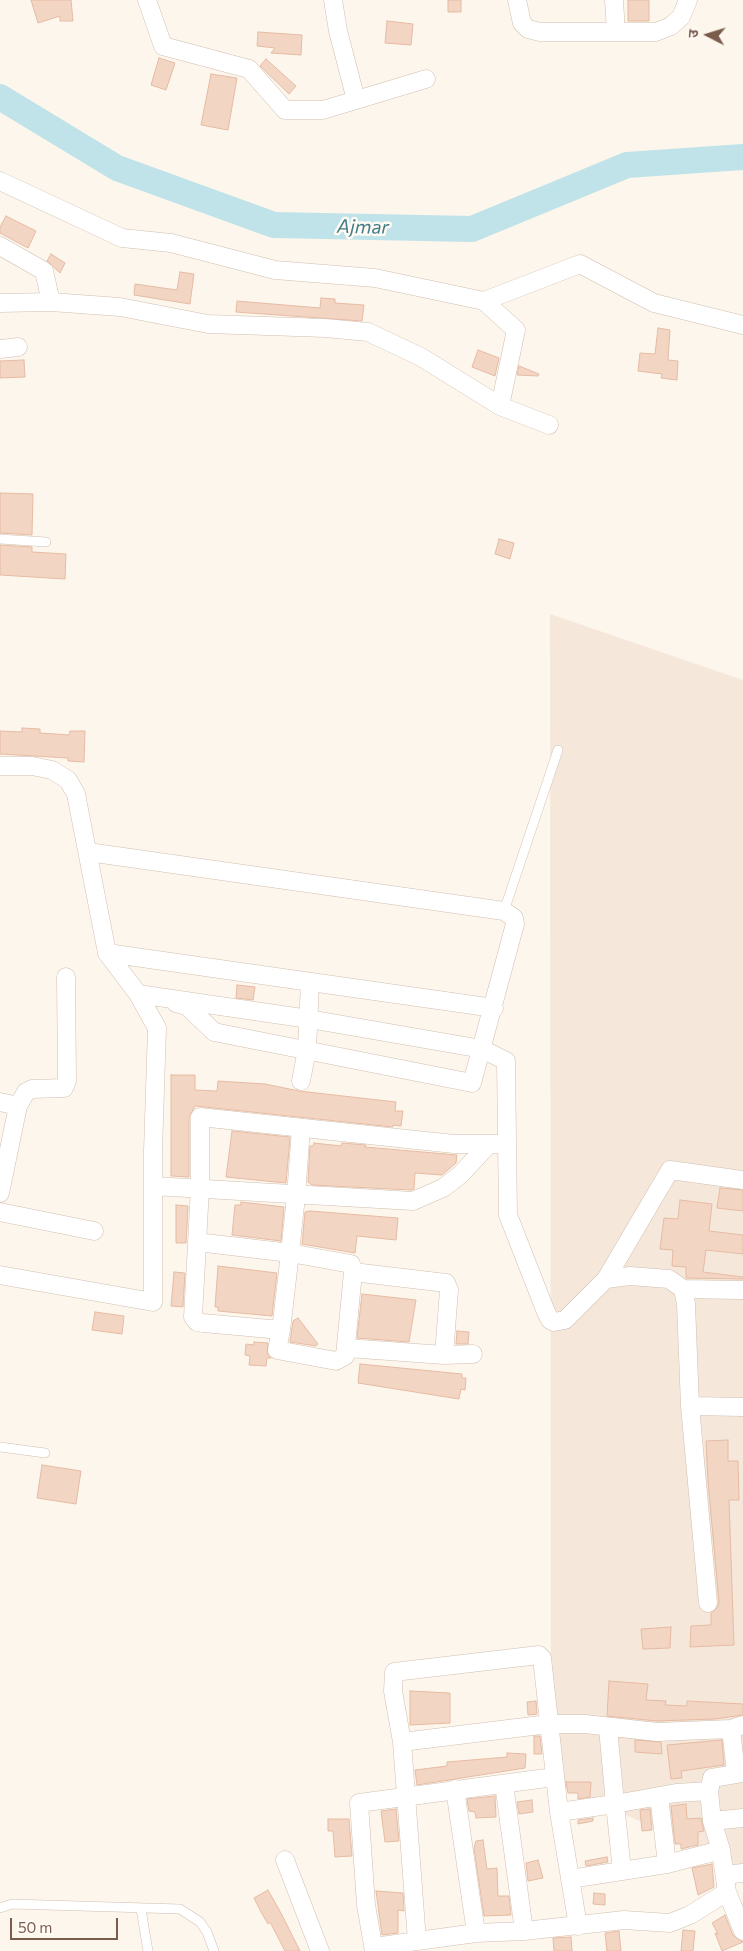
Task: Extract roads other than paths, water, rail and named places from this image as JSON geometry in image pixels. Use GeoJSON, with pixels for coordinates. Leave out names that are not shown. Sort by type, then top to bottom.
{"type":"FeatureCollection","features":[{"type":"Feature","properties":{"kind":"street"},"geometry":{"type":"LineString","coordinates":[[147,0],[163,46],[249,68],[285,110],[323,110],[426,80]]}},
{"type":"Feature","properties":{"kind":"street"},"geometry":{"type":"LineString","coordinates":[[333,0],[356,100]]}},
{"type":"Feature","properties":{"kind":"street"},"geometry":{"type":"LineString","coordinates":[[517,0],[522,23],[528,29],[540,32],[656,32],[671,26],[681,17],[688,0]]}},
{"type":"Feature","properties":{"kind":"street"},"geometry":{"type":"LineString","coordinates":[[614,0],[616,32]]}},
{"type":"Feature","properties":{"kind":"street"},"geometry":{"type":"LineString","coordinates":[[0,181],[122,238],[171,243],[275,270],[375,278],[484,301],[516,330],[500,406]]}},
{"type":"Feature","properties":{"kind":"street"},"geometry":{"type":"LineString","coordinates":[[3,250],[44,271],[52,302]]}},
{"type":"Feature","properties":{"kind":"street"},"geometry":{"type":"LineString","coordinates":[[484,301],[580,264],[654,303],[743,325]]}},
{"type":"Feature","properties":{"kind":"street"},"geometry":{"type":"LineString","coordinates":[[0,303],[52,302],[120,306],[208,324],[325,328],[368,332],[420,357],[500,406],[549,425]]}},
{"type":"Feature","properties":{"kind":"street"},"geometry":{"type":"LineString","coordinates":[[0,349],[18,347]]}},
{"type":"Feature","properties":{"kind":"street"},"geometry":{"type":"LineString","coordinates":[[0,766],[32,766],[52,770],[68,780],[76,794],[107,953],[138,994],[157,1028],[153,1186],[153,1302],[0,1275]]}},
{"type":"Feature","properties":{"kind":"street"},"geometry":{"type":"LineString","coordinates":[[88,852],[504,911],[511,914],[515,924],[494,1008],[472,1083],[214,1032],[186,1006],[138,994]]}},
{"type":"Feature","properties":{"kind":"street"},"geometry":{"type":"LineString","coordinates":[[107,953],[494,1008]]}},
{"type":"Feature","properties":{"kind":"street"},"geometry":{"type":"LineString","coordinates":[[0,1193],[4,1159],[18,1106],[26,1092],[32,1089],[64,1088],[67,1080],[66,977]]}},
{"type":"Feature","properties":{"kind":"street"},"geometry":{"type":"LineString","coordinates":[[301,1081],[307,1050],[310,982]]}},
{"type":"Feature","properties":{"kind":"street"},"geometry":{"type":"LineString","coordinates":[[138,994],[309,1019],[482,1049],[506,1060],[508,1215],[550,1320],[560,1323],[565,1320],[606,1278],[670,1170],[743,1180]]}},
{"type":"Feature","properties":{"kind":"street"},"geometry":{"type":"LineString","coordinates":[[0,1102],[18,1106]]}},
{"type":"Feature","properties":{"kind":"street"},"geometry":{"type":"LineString","coordinates":[[281,1330],[197,1322],[193,1316],[200,1188],[200,1117],[454,1144],[507,1144]]}},
{"type":"Feature","properties":{"kind":"street"},"geometry":{"type":"LineString","coordinates":[[197,1242],[290,1253],[351,1264],[353,1272],[345,1356],[336,1361],[278,1352],[290,1253],[296,1196],[301,1128]]}},
{"type":"Feature","properties":{"kind":"street"},"geometry":{"type":"LineString","coordinates":[[153,1186],[296,1196],[413,1201],[443,1188],[460,1175],[489,1144]]}},
{"type":"Feature","properties":{"kind":"street"},"geometry":{"type":"LineString","coordinates":[[0,1212],[94,1231]]}},
{"type":"Feature","properties":{"kind":"street"},"geometry":{"type":"LineString","coordinates":[[353,1272],[446,1283],[449,1290],[444,1355]]}},
{"type":"Feature","properties":{"kind":"street"},"geometry":{"type":"LineString","coordinates":[[606,1278],[630,1276],[669,1279],[683,1290],[743,1290]]}},
{"type":"Feature","properties":{"kind":"street"},"geometry":{"type":"LineString","coordinates":[[683,1290],[686,1304],[690,1406],[708,1603]]}},
{"type":"Feature","properties":{"kind":"street"},"geometry":{"type":"LineString","coordinates":[[347,1348],[444,1355],[473,1354]]}},
{"type":"Feature","properties":{"kind":"street"},"geometry":{"type":"LineString","coordinates":[[690,1406],[743,1407]]}},
{"type":"Feature","properties":{"kind":"street"},"geometry":{"type":"LineString","coordinates":[[417,1941],[402,1742],[393,1679],[394,1672],[539,1655],[542,1658],[559,1812],[578,1926]]}},
{"type":"Feature","properties":{"kind":"street"},"geometry":{"type":"LineString","coordinates":[[402,1742],[548,1724],[585,1724],[657,1732],[737,1727],[739,1773],[712,1778],[709,1791],[712,1821],[721,1850],[727,1892],[743,1931]]}},
{"type":"Feature","properties":{"kind":"street"},"geometry":{"type":"LineString","coordinates":[[608,1728],[622,1871]]}},
{"type":"Feature","properties":{"kind":"street"},"geometry":{"type":"LineString","coordinates":[[554,1777],[359,1802],[366,1905],[374,1949],[476,1933],[524,1931],[624,1920],[670,1922],[690,1915],[727,1892]]}},
{"type":"Feature","properties":{"kind":"street"},"geometry":{"type":"LineString","coordinates":[[504,1784],[524,1931]]}},
{"type":"Feature","properties":{"kind":"street"},"geometry":{"type":"LineString","coordinates":[[454,1789],[476,1933]]}},
{"type":"Feature","properties":{"kind":"street"},"geometry":{"type":"LineString","coordinates":[[559,1812],[659,1796],[709,1791]]}},
{"type":"Feature","properties":{"kind":"street"},"geometry":{"type":"LineString","coordinates":[[659,1796],[667,1864]]}},
{"type":"Feature","properties":{"kind":"street"},"geometry":{"type":"LineString","coordinates":[[712,1821],[743,1818]]}},
{"type":"Feature","properties":{"kind":"street"},"geometry":{"type":"LineString","coordinates":[[570,1879],[667,1864],[721,1850]]}},
{"type":"Feature","properties":{"kind":"street"},"geometry":{"type":"LineString","coordinates":[[285,1860],[320,1951]]}},
{"type":"Feature","properties":{"kind":"street"},"geometry":{"type":"LineString","coordinates":[[725,1875],[743,1873]]}},
{"type":"Feature","properties":{"kind":"lane"},"geometry":{"type":"LineString","coordinates":[[0,540],[46,542]]}},
{"type":"Feature","properties":{"kind":"lane"},"geometry":{"type":"LineString","coordinates":[[504,911],[558,750]]}},
{"type":"Feature","properties":{"kind":"lane"},"geometry":{"type":"LineString","coordinates":[[0,1447],[45,1453]]}},
{"type":"Feature","properties":{"kind":"lane"},"geometry":{"type":"LineString","coordinates":[[0,1908],[12,1904],[180,1909],[200,1922],[207,1932],[214,1951]]}},
{"type":"Feature","properties":{"kind":"lane"},"geometry":{"type":"LineString","coordinates":[[141,1909],[148,1951]]}},
{"type":"Feature","properties":{"kind":"waterway","name":"Ajmar"},"geometry":{"type":"LineString","coordinates":[[0,97],[117,168],[274,225],[472,229],[627,165],[743,157]]}}]}
